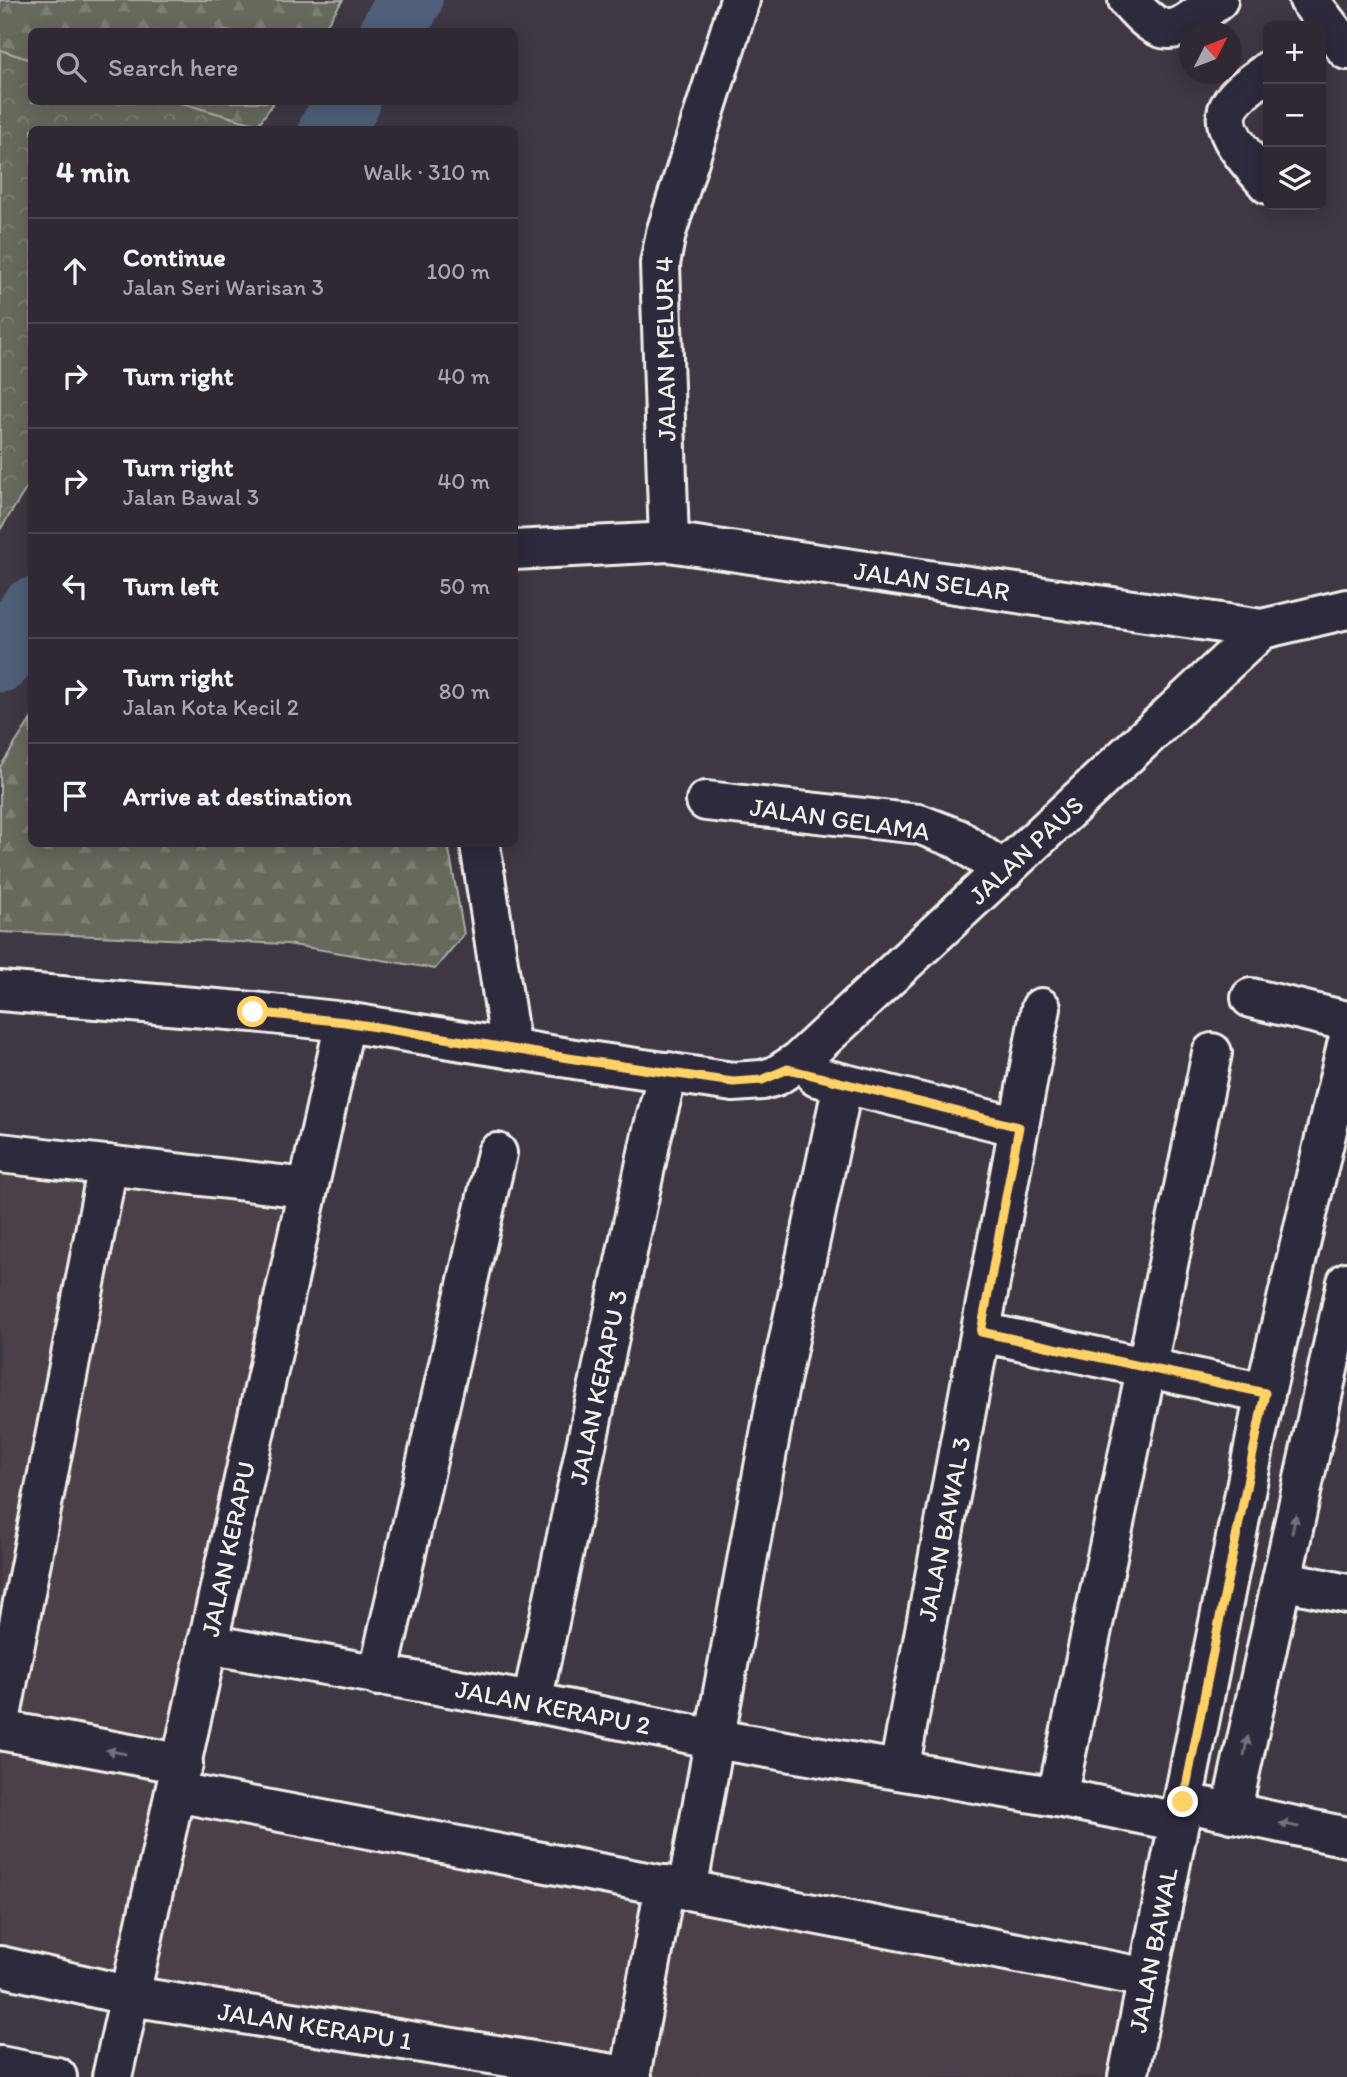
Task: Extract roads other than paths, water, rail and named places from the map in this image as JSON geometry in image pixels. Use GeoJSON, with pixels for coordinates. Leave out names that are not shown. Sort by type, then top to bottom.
{"type":"FeatureCollection","features":[{"type":"Feature","properties":{"kind":"street","name":"JALAN MELUR 4"},"geometry":{"type":"LineString","coordinates":[[669,542],[660,264],[666,233],[740,0]]}},
{"type":"Feature","properties":{"kind":"street"},"geometry":{"type":"LineString","coordinates":[[1128,0],[1154,27],[1165,30],[1177,29],[1188,23],[1218,0]]}},
{"type":"Feature","properties":{"kind":"street"},"geometry":{"type":"LineString","coordinates":[[1263,75],[1235,99],[1228,107],[1225,117],[1231,136],[1263,178]]}},
{"type":"Feature","properties":{"kind":"street","name":"JALAN SELAR"},"geometry":{"type":"LineString","coordinates":[[518,550],[669,542],[1262,629],[1347,609]]}},
{"type":"Feature","properties":{"kind":"street","name":"JALAN PAUS"},"geometry":{"type":"LineString","coordinates":[[788,1069],[1262,629]]}},
{"type":"Feature","properties":{"kind":"street","name":"JALAN GELAMA"},"geometry":{"type":"LineString","coordinates":[[706,801],[919,824],[958,839],[1004,871]]}},
{"type":"Feature","properties":{"kind":"street"},"geometry":{"type":"LineString","coordinates":[[480,847],[512,1049]]}},
{"type":"Feature","properties":{"kind":"street"},"geometry":{"type":"LineString","coordinates":[[0,991],[345,1022],[747,1082],[769,1078],[788,1069],[1019,1127]]}},
{"type":"Feature","properties":{"kind":"street"},"geometry":{"type":"LineString","coordinates":[[1251,998],[1342,1020],[1347,1026]]}},
{"type":"Feature","properties":{"kind":"street","name":"JALAN BAWAL 3"},"geometry":{"type":"LineString","coordinates":[[899,1770],[1041,1008]]}},
{"type":"Feature","properties":{"kind":"street","name":"JALAN KERAPU"},"geometry":{"type":"LineString","coordinates":[[112,2077],[345,1022]]}},
{"type":"Feature","properties":{"kind":"street","name":"JALAN BAWAL"},"geometry":{"type":"LineString","coordinates":[[1128,2077],[1265,1393],[1347,1045]]}},
{"type":"Feature","properties":{"kind":"street"},"geometry":{"type":"LineString","coordinates":[[1056,1797],[1212,1053]]}},
{"type":"Feature","properties":{"kind":"street","name":"JALAN KERAPU 3"},"geometry":{"type":"LineString","coordinates":[[532,1702],[652,1134],[668,1072]]}},
{"type":"Feature","properties":{"kind":"street"},"geometry":{"type":"LineString","coordinates":[[631,2077],[715,1739],[778,1391],[843,1084]]}},
{"type":"Feature","properties":{"kind":"street"},"geometry":{"type":"LineString","coordinates":[[0,1153],[307,1188]]}},
{"type":"Feature","properties":{"kind":"street"},"geometry":{"type":"LineString","coordinates":[[378,1676],[496,1153]]}},
{"type":"Feature","properties":{"kind":"street"},"geometry":{"type":"LineString","coordinates":[[0,1721],[108,1166]]}},
{"type":"Feature","properties":{"kind":"street"},"geometry":{"type":"LineString","coordinates":[[1231,1812],[1345,1299]]}},
{"type":"Feature","properties":{"kind":"street"},"geometry":{"type":"LineString","coordinates":[[981,1332],[1265,1393]]}},
{"type":"Feature","properties":{"kind":"street"},"geometry":{"type":"LineString","coordinates":[[1282,1580],[1347,1594]]}},
{"type":"Feature","properties":{"kind":"street","name":"JALAN KERAPU 2"},"geometry":{"type":"LineString","coordinates":[[207,1644],[532,1702],[715,1739],[899,1770]]}},
{"type":"Feature","properties":{"kind":"street"},"geometry":{"type":"LineString","coordinates":[[0,1730],[179,1778],[676,1888],[1148,1978]]}},
{"type":"Feature","properties":{"kind":"street"},"geometry":{"type":"LineString","coordinates":[[899,1770],[1056,1797],[1181,1812],[1231,1812],[1347,1837]]}},
{"type":"Feature","properties":{"kind":"street","name":"JALAN KERAPU 1"},"geometry":{"type":"LineString","coordinates":[[0,1966],[131,1996],[631,2077]]}},
{"type":"Feature","properties":{"kind":"street"},"geometry":{"type":"LineString","coordinates":[[0,2066],[57,2077]]}},
{"type":"Feature","properties":{"kind":"waterway"},"geometry":{"type":"LineString","coordinates":[[394,28],[410,0]]}},
{"type":"Feature","properties":{"kind":"waterway"},"geometry":{"type":"LineString","coordinates":[[333,126],[346,105]]}},
{"type":"Feature","properties":{"kind":"waterway"},"geometry":{"type":"LineString","coordinates":[[0,660],[28,616]]}}]}
